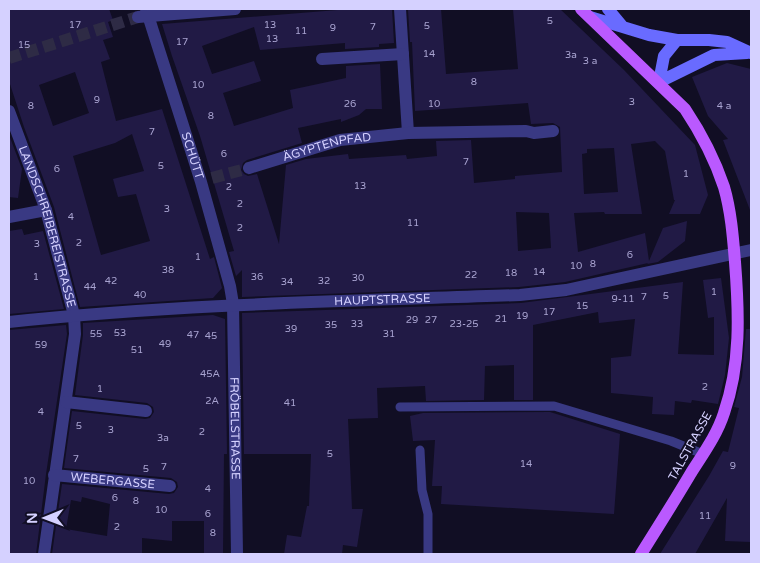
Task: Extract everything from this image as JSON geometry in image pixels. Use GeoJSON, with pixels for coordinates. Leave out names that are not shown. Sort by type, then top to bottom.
{"type":"FeatureCollection","features":[{"type":"Feature","properties":{"kind":"main road","name":"TALSTRASSE"},"geometry":{"type":"LineString","coordinates":[[588,12],[685,109],[718,170],[725,190],[734,252],[739,314],[736,362],[724,414],[703,454],[641,554]]}},
{"type":"Feature","properties":{"kind":"street"},"geometry":{"type":"LineString","coordinates":[[144,14],[235,9]]}},
{"type":"Feature","properties":{"kind":"street"},"geometry":{"type":"LineString","coordinates":[[400,9],[408,133]]}},
{"type":"Feature","properties":{"kind":"street"},"geometry":{"type":"LineString","coordinates":[[608,9],[623,27]]}},
{"type":"Feature","properties":{"kind":"street"},"geometry":{"type":"LineString","coordinates":[[588,12],[623,27],[649,35],[678,40],[727,42],[751,53]]}},
{"type":"Feature","properties":{"kind":"street","name":"SCHÜTT"},"geometry":{"type":"LineString","coordinates":[[144,14],[206,180],[233,304]]}},
{"type":"Feature","properties":{"kind":"street"},"geometry":{"type":"LineString","coordinates":[[659,82],[664,56],[678,40]]}},
{"type":"Feature","properties":{"kind":"street"},"geometry":{"type":"LineString","coordinates":[[659,82],[714,55],[738,52],[751,53]]}},
{"type":"Feature","properties":{"kind":"street"},"geometry":{"type":"LineString","coordinates":[[322,59],[403,54]]}},
{"type":"Feature","properties":{"kind":"street","name":"LANDSCHREIBEREISTRASSE"},"geometry":{"type":"LineString","coordinates":[[9,111],[46,210],[74,315],[75,334],[44,554]]}},
{"type":"Feature","properties":{"kind":"street","name":"ÄGYPTENPFAD"},"geometry":{"type":"LineString","coordinates":[[248,168],[340,140],[408,133],[526,131],[534,133],[553,131]]}},
{"type":"Feature","properties":{"kind":"street"},"geometry":{"type":"LineString","coordinates":[[9,217],[46,210]]}},
{"type":"Feature","properties":{"kind":"street","name":"HAUPTSTRASSE"},"geometry":{"type":"LineString","coordinates":[[9,322],[74,315],[233,304],[520,295],[566,290],[734,252],[751,250]]}},
{"type":"Feature","properties":{"kind":"street","name":"FRÖBELSTRASSE"},"geometry":{"type":"LineString","coordinates":[[233,304],[237,554]]}},
{"type":"Feature","properties":{"kind":"street"},"geometry":{"type":"LineString","coordinates":[[66,402],[146,411]]}},
{"type":"Feature","properties":{"kind":"street","name":"WEBERGASSE"},"geometry":{"type":"LineString","coordinates":[[54,475],[170,486]]}},
{"type":"Feature","properties":{"kind":"lane"},"geometry":{"type":"LineString","coordinates":[[400,407],[554,406],[671,441],[703,454]]}},
{"type":"Feature","properties":{"kind":"lane"},"geometry":{"type":"LineString","coordinates":[[420,450],[422,490],[428,514],[428,554]]}},
{"type":"Feature","properties":{"kind":"building"},"geometry":{"type":"Polygon","coordinates":[[[9,9],[109,9],[113,20],[108,22],[113,37],[103,40],[110,59],[101,62],[116,121],[162,109],[210,259],[214,257],[222,288],[213,298],[80,307],[54,207],[9,81],[9,9]],[[75,72],[39,85],[53,126],[89,113],[75,72]],[[132,134],[115,143],[73,156],[101,255],[150,241],[136,194],[118,197],[113,179],[144,171],[132,134]]]}},
{"type":"Feature","properties":{"kind":"building"},"geometry":{"type":"Polygon","coordinates":[[[350,9],[392,9],[394,43],[379,44],[379,47],[345,49],[345,43],[260,50],[254,27],[202,46],[212,74],[254,61],[261,81],[223,93],[234,126],[293,108],[290,90],[346,78],[346,66],[380,64],[382,109],[366,109],[359,115],[341,122],[341,119],[298,128],[302,143],[247,160],[243,163],[241,170],[244,174],[248,176],[257,174],[279,244],[286,165],[306,159],[348,154],[349,159],[406,155],[407,159],[437,156],[436,141],[471,140],[474,183],[515,179],[515,176],[562,172],[560,127],[553,123],[531,124],[528,103],[415,111],[412,42],[410,42],[408,9],[441,9],[446,74],[518,69],[513,9],[560,9],[624,70],[695,145],[708,195],[700,214],[669,214],[675,200],[665,151],[655,141],[631,144],[642,214],[574,213],[578,252],[645,233],[649,261],[663,228],[687,221],[685,241],[658,262],[565,282],[519,287],[242,297],[242,270],[236,276],[229,252],[234,251],[200,136],[162,24],[350,9]],[[614,148],[587,149],[587,153],[582,154],[584,194],[618,192],[614,148]],[[516,212],[518,251],[551,248],[549,213],[516,212]]]}},
{"type":"Feature","properties":{"kind":"building"},"geometry":{"type":"Polygon","coordinates":[[[727,63],[751,69],[750,210],[723,140],[728,139],[708,116],[692,77],[727,63]]]}},
{"type":"Feature","properties":{"kind":"building"},"geometry":{"type":"Polygon","coordinates":[[[9,135],[22,169],[18,198],[9,197],[9,135]]]}},
{"type":"Feature","properties":{"kind":"building"},"geometry":{"type":"Polygon","coordinates":[[[22,229],[24,235],[43,231],[64,309],[9,314],[9,231],[22,229]]]}},
{"type":"Feature","properties":{"kind":"building"},"geometry":{"type":"Polygon","coordinates":[[[721,278],[729,338],[725,375],[718,404],[692,400],[691,403],[675,401],[674,415],[652,414],[653,397],[611,393],[611,358],[631,356],[635,319],[599,323],[598,312],[533,325],[533,400],[514,400],[514,365],[485,366],[484,400],[426,401],[425,386],[377,388],[378,418],[348,419],[352,509],[363,509],[357,547],[343,545],[342,554],[284,554],[287,535],[301,537],[307,506],[309,506],[311,454],[244,454],[242,313],[521,303],[683,282],[678,354],[714,355],[714,317],[708,318],[703,280],[721,278]]]}},
{"type":"Feature","properties":{"kind":"building"},"geometry":{"type":"Polygon","coordinates":[[[213,315],[225,319],[227,454],[224,454],[223,554],[204,554],[204,521],[172,521],[172,541],[142,538],[142,554],[52,554],[62,484],[169,494],[174,493],[178,487],[177,482],[171,478],[64,468],[72,411],[145,419],[150,418],[154,412],[153,407],[147,403],[75,395],[83,323],[213,315]],[[82,497],[81,502],[71,500],[66,529],[107,536],[110,504],[82,497]]]}},
{"type":"Feature","properties":{"kind":"building"},"geometry":{"type":"Polygon","coordinates":[[[66,325],[67,334],[36,554],[9,554],[9,330],[66,325]]]}},
{"type":"Feature","properties":{"kind":"building"},"geometry":{"type":"Polygon","coordinates":[[[746,329],[751,329],[751,542],[725,541],[727,498],[695,554],[660,554],[723,451],[728,452],[739,408],[734,407],[742,377],[746,329]]]}},
{"type":"Feature","properties":{"kind":"building"},"geometry":{"type":"Polygon","coordinates":[[[550,412],[620,434],[614,514],[441,504],[442,486],[432,486],[435,440],[413,441],[410,416],[423,413],[550,412]]]}},
{"type":"Feature","properties":{"kind":"tunnel"},"geometry":{"type":"LineString","coordinates":[[9,58],[138,17]]}},
{"type":"Feature","properties":{"kind":"tunnel"},"geometry":{"type":"LineString","coordinates":[[212,178],[249,168]]}}]}
